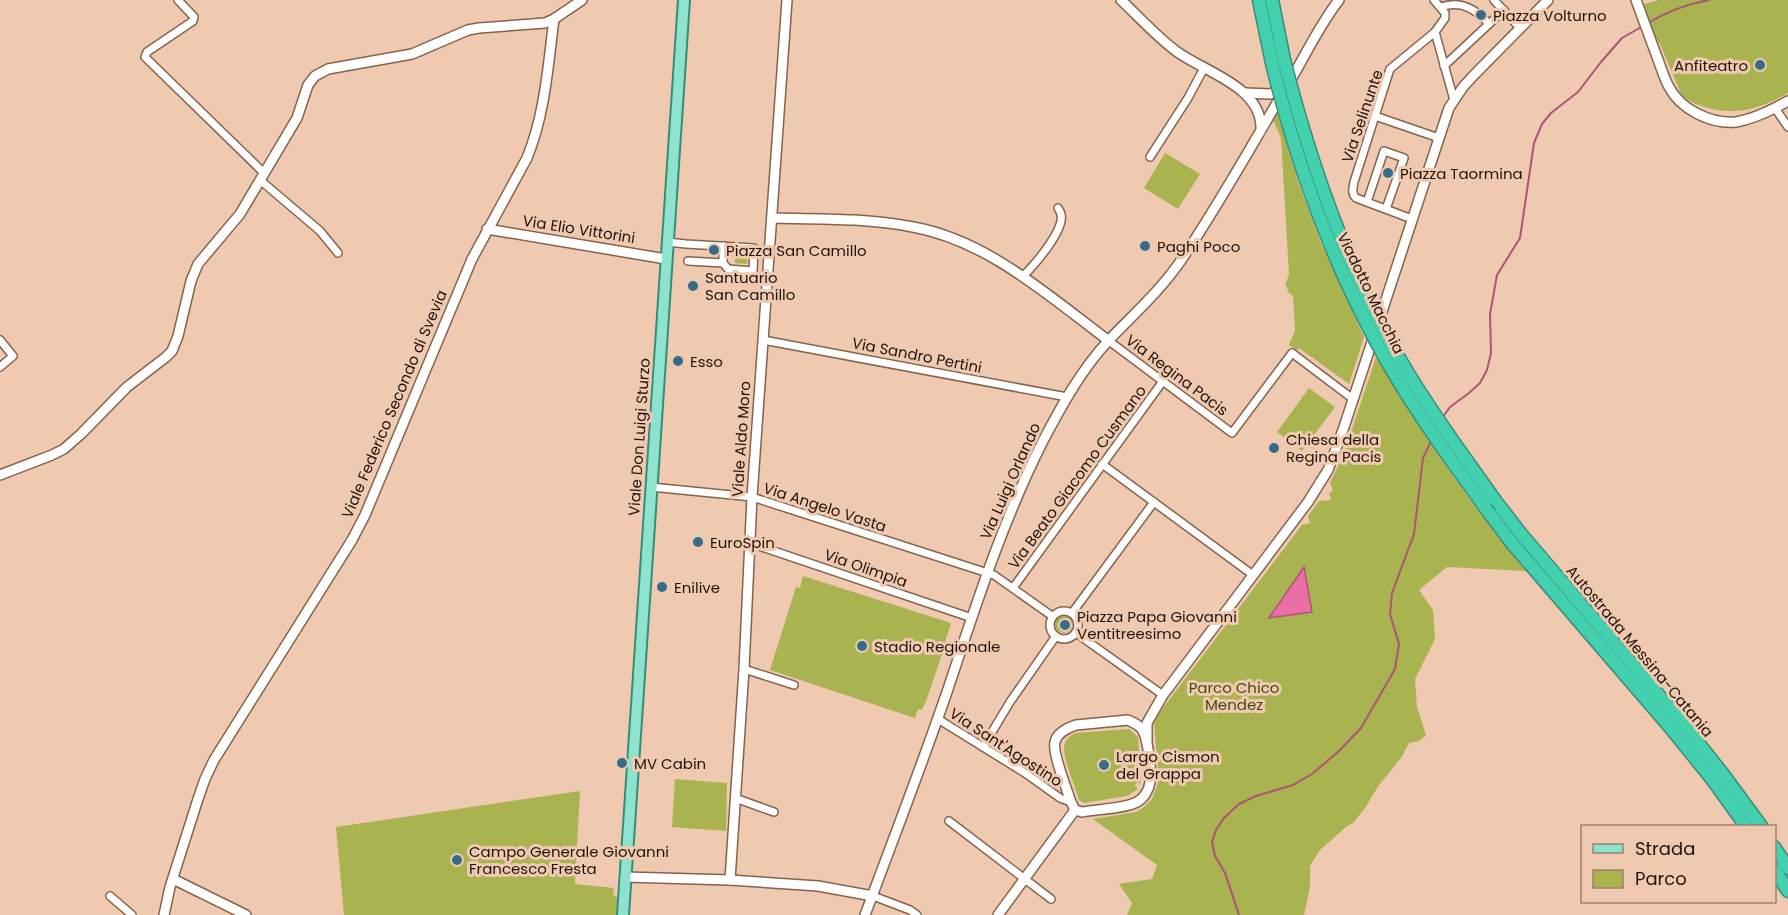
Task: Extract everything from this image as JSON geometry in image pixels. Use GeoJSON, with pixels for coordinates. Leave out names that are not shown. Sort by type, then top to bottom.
{"type":"FeatureCollection","features":[{"type":"Feature","properties":{"kind":"highway"},"geometry":{"type":"LineString","coordinates":[[1259,0],[1278,61]]}},
{"type":"Feature","properties":{"kind":"highway"},"geometry":{"type":"LineString","coordinates":[[1272,0],[1278,61]]}},
{"type":"Feature","properties":{"kind":"highway","name":"Viadotto Macchia"},"geometry":{"type":"LineString","coordinates":[[1278,61],[1317,177],[1340,238],[1362,286],[1405,368],[1494,499]]}},
{"type":"Feature","properties":{"kind":"highway","name":"Viadotto Macchia"},"geometry":{"type":"LineString","coordinates":[[1278,61],[1283,109],[1305,181],[1328,242],[1395,375],[1490,514]]}},
{"type":"Feature","properties":{"kind":"highway","name":"Autostrada Messina-Catania"},"geometry":{"type":"LineString","coordinates":[[1494,499],[1521,534],[1703,748],[1760,825]]}},
{"type":"Feature","properties":{"kind":"highway","name":"Autostrada Messina-Catania"},"geometry":{"type":"LineString","coordinates":[[1490,514],[1511,542],[1694,755],[1745,825]]}},
{"type":"Feature","properties":{"kind":"highway"},"geometry":{"type":"LineString","coordinates":[[1776,850],[1788,868]]}},
{"type":"Feature","properties":{"kind":"highway"},"geometry":{"type":"LineString","coordinates":[[1776,872],[1788,891]]}},
{"type":"Feature","properties":{"kind":"main road","name":"Viale Don Luigi Sturzo"},"geometry":{"type":"LineString","coordinates":[[623,915],[684,0]]}},
{"type":"Feature","properties":{"kind":"street"},"geometry":{"type":"LineString","coordinates":[[178,0],[194,17],[193,21],[147,52],[146,57],[262,176],[321,231],[338,254]]}},
{"type":"Feature","properties":{"kind":"street"},"geometry":{"type":"LineString","coordinates":[[0,475],[64,448],[127,387],[172,351],[178,336],[191,281],[198,264],[234,222],[297,118],[308,85],[315,76],[328,69],[412,54],[479,27],[545,23],[582,0]]}},
{"type":"Feature","properties":{"kind":"street","name":"Viale Aldo Moro"},"geometry":{"type":"LineString","coordinates":[[730,880],[744,669],[752,497],[787,0]]}},
{"type":"Feature","properties":{"kind":"street"},"geometry":{"type":"LineString","coordinates":[[1121,0],[1174,50],[1265,109],[1273,109]]}},
{"type":"Feature","properties":{"kind":"street","name":"Via Luigi Orlando"},"geometry":{"type":"LineString","coordinates":[[865,915],[938,719],[987,573],[1034,461],[1067,397],[1088,365],[1109,340],[1141,309],[1197,238],[1339,0]]}},
{"type":"Feature","properties":{"kind":"street"},"geometry":{"type":"LineString","coordinates":[[1434,0],[1445,13],[1445,18],[1435,32],[1454,100]]}},
{"type":"Feature","properties":{"kind":"street"},"geometry":{"type":"LineString","coordinates":[[1494,0],[1520,28]]}},
{"type":"Feature","properties":{"kind":"street"},"geometry":{"type":"LineString","coordinates":[[1163,695],[1147,723],[1150,784],[1143,797],[1129,805],[1082,812],[1073,808],[1054,749],[1057,738],[1068,727],[1128,720],[1144,715],[1163,695],[1318,487],[1335,453],[1439,138],[1454,100],[1474,75],[1548,0]]}},
{"type":"Feature","properties":{"kind":"street"},"geometry":{"type":"LineString","coordinates":[[1636,0],[1669,87],[1674,96],[1686,107],[1714,120],[1734,122],[1756,116],[1788,101]]}},
{"type":"Feature","properties":{"kind":"street"},"geometry":{"type":"LineString","coordinates":[[1441,7],[1457,4],[1472,7],[1489,24]]}},
{"type":"Feature","properties":{"kind":"street"},"geometry":{"type":"LineString","coordinates":[[1444,66],[1504,10]]}},
{"type":"Feature","properties":{"kind":"street","name":"Viale Federico Secondo di Svevia"},"geometry":{"type":"LineString","coordinates":[[164,915],[205,779],[356,532],[375,493],[449,311],[487,229],[517,177],[533,143],[542,105],[554,19]]}},
{"type":"Feature","properties":{"kind":"street","name":"Via Selinunte"},"geometry":{"type":"LineString","coordinates":[[1367,202],[1353,195],[1354,182],[1390,69],[1435,32]]}},
{"type":"Feature","properties":{"kind":"street"},"geometry":{"type":"LineString","coordinates":[[1150,158],[1204,68]]}},
{"type":"Feature","properties":{"kind":"street"},"geometry":{"type":"LineString","coordinates":[[1248,96],[1270,94],[1286,86]]}},
{"type":"Feature","properties":{"kind":"street"},"geometry":{"type":"LineString","coordinates":[[1260,94],[1273,109]]}},
{"type":"Feature","properties":{"kind":"street"},"geometry":{"type":"LineString","coordinates":[[1248,96],[1258,109],[1261,128]]}},
{"type":"Feature","properties":{"kind":"street"},"geometry":{"type":"LineString","coordinates":[[1775,108],[1788,126]]}},
{"type":"Feature","properties":{"kind":"street"},"geometry":{"type":"LineString","coordinates":[[1375,116],[1439,138]]}},
{"type":"Feature","properties":{"kind":"street"},"geometry":{"type":"LineString","coordinates":[[1386,209],[1404,158],[1384,152],[1367,202],[1412,219]]}},
{"type":"Feature","properties":{"kind":"street"},"geometry":{"type":"LineString","coordinates":[[1023,277],[1060,224],[1062,218],[1058,208]]}},
{"type":"Feature","properties":{"kind":"street"},"geometry":{"type":"LineString","coordinates":[[772,218],[872,222],[915,227],[958,240],[974,247],[1023,277],[1109,340]]}},
{"type":"Feature","properties":{"kind":"street","name":"Via Elio Vittorini"},"geometry":{"type":"LineString","coordinates":[[487,229],[666,259]]}},
{"type":"Feature","properties":{"kind":"street"},"geometry":{"type":"LineString","coordinates":[[667,242],[754,248],[753,271],[728,269],[723,263],[723,246]]}},
{"type":"Feature","properties":{"kind":"street"},"geometry":{"type":"LineString","coordinates":[[688,261],[723,263]]}},
{"type":"Feature","properties":{"kind":"street"},"geometry":{"type":"LineString","coordinates":[[0,340],[13,356],[0,367]]}},
{"type":"Feature","properties":{"kind":"street","name":"Via Sandro Pertini"},"geometry":{"type":"LineString","coordinates":[[763,340],[1067,397]]}},
{"type":"Feature","properties":{"kind":"street","name":"Via Regina Pacis"},"geometry":{"type":"LineString","coordinates":[[1109,340],[1232,433],[1292,353],[1353,399]]}},
{"type":"Feature","properties":{"kind":"street","name":"Via Beato Giacomo Cusmano"},"geometry":{"type":"LineString","coordinates":[[1013,588],[1163,381]]}},
{"type":"Feature","properties":{"kind":"street"},"geometry":{"type":"LineString","coordinates":[[1102,464],[1253,575]]}},
{"type":"Feature","properties":{"kind":"street","name":"Via Angelo Vasta"},"geometry":{"type":"LineString","coordinates":[[651,488],[752,497],[994,575],[1049,614]]}},
{"type":"Feature","properties":{"kind":"street"},"geometry":{"type":"LineString","coordinates":[[1072,613],[1154,502]]}},
{"type":"Feature","properties":{"kind":"street","name":"Via Olimpia"},"geometry":{"type":"LineString","coordinates":[[750,543],[972,618]]}},
{"type":"Feature","properties":{"kind":"street"},"geometry":{"type":"LineString","coordinates":[[1065,610],[1072,613],[1077,618],[1076,633],[1063,639],[1056,636],[1051,630],[1049,614],[1065,610]]}},
{"type":"Feature","properties":{"kind":"street"},"geometry":{"type":"LineString","coordinates":[[1076,633],[1163,695]]}},
{"type":"Feature","properties":{"kind":"street"},"geometry":{"type":"LineString","coordinates":[[983,747],[1010,702],[1056,636]]}},
{"type":"Feature","properties":{"kind":"street"},"geometry":{"type":"LineString","coordinates":[[744,669],[794,685]]}},
{"type":"Feature","properties":{"kind":"street","name":"Via Sant'Agostino"},"geometry":{"type":"LineString","coordinates":[[938,719],[1025,773],[1073,808]]}},
{"type":"Feature","properties":{"kind":"street"},"geometry":{"type":"LineString","coordinates":[[1128,720],[1138,725],[1147,742]]}},
{"type":"Feature","properties":{"kind":"street"},"geometry":{"type":"LineString","coordinates":[[735,798],[774,812]]}},
{"type":"Feature","properties":{"kind":"street"},"geometry":{"type":"LineString","coordinates":[[998,915],[1073,808]]}},
{"type":"Feature","properties":{"kind":"street"},"geometry":{"type":"LineString","coordinates":[[949,820],[1051,898]]}},
{"type":"Feature","properties":{"kind":"street"},"geometry":{"type":"LineString","coordinates":[[626,877],[730,880],[818,886],[873,896],[910,910],[917,915]]}},
{"type":"Feature","properties":{"kind":"street"},"geometry":{"type":"LineString","coordinates":[[173,879],[246,915]]}},
{"type":"Feature","properties":{"kind":"street"},"geometry":{"type":"LineString","coordinates":[[110,896],[132,915]]}},
{"type":"Feature","properties":{"kind":"green space"},"geometry":{"type":"Polygon","coordinates":[[[1659,0],[1788,0],[1788,93],[1757,107],[1735,111],[1713,109],[1686,98],[1681,94],[1660,44],[1653,35],[1644,4],[1659,0]]]}},
{"type":"Feature","properties":{"kind":"green space"},"geometry":{"type":"Polygon","coordinates":[[[1277,112],[1299,184],[1322,245],[1364,337],[1349,384],[1299,348],[1297,350],[1289,345],[1295,331],[1293,296],[1285,286],[1289,274],[1281,138],[1273,120],[1277,112]]]}},
{"type":"Feature","properties":{"kind":"green space"},"geometry":{"type":"Polygon","coordinates":[[[1165,153],[1200,174],[1178,209],[1144,188],[1165,153]]]}},
{"type":"Feature","properties":{"kind":"green space"},"geometry":{"type":"Polygon","coordinates":[[[735,252],[748,253],[747,264],[735,263],[735,252]]]}},
{"type":"Feature","properties":{"kind":"green space","name":"Parco Chico Mendez"},"geometry":{"type":"Polygon","coordinates":[[[1376,357],[1447,467],[1526,571],[1447,567],[1419,590],[1433,610],[1435,639],[1415,679],[1417,707],[1426,735],[1419,741],[1409,743],[1401,758],[1353,823],[1320,850],[1310,866],[1310,887],[1304,915],[1127,915],[1132,903],[1119,884],[1152,879],[1157,865],[1093,819],[1136,812],[1152,799],[1159,780],[1154,724],[1156,717],[1302,525],[1310,523],[1308,516],[1319,501],[1331,500],[1329,493],[1333,490],[1330,483],[1343,456],[1376,357]]]}},
{"type":"Feature","properties":{"kind":"green space"},"geometry":{"type":"Polygon","coordinates":[[[1309,388],[1335,407],[1302,451],[1277,432],[1309,388]]]}},
{"type":"Feature","properties":{"kind":"green space","name":"Stadio Regionale"},"geometry":{"type":"Polygon","coordinates":[[[803,576],[951,623],[926,701],[922,710],[918,709],[915,718],[770,670],[796,587],[800,588],[803,576]]]}},
{"type":"Feature","properties":{"kind":"green space"},"geometry":{"type":"Polygon","coordinates":[[[1064,615],[1070,618],[1073,624],[1070,630],[1064,633],[1058,630],[1055,624],[1058,618],[1064,615]]]}},
{"type":"Feature","properties":{"kind":"green space"},"geometry":{"type":"Polygon","coordinates":[[[1129,729],[1138,737],[1141,780],[1140,784],[1137,782],[1135,786],[1138,789],[1127,796],[1084,803],[1079,800],[1065,754],[1064,748],[1067,740],[1076,733],[1129,729]]]}},
{"type":"Feature","properties":{"kind":"green space"},"geometry":{"type":"Polygon","coordinates":[[[675,779],[727,783],[726,831],[672,827],[675,779]]]}},
{"type":"Feature","properties":{"kind":"green space","name":"Campo Generale Giovanni Francesco Fresta"},"geometry":{"type":"Polygon","coordinates":[[[580,791],[575,884],[614,888],[613,895],[618,898],[617,915],[344,915],[336,827],[580,791]]]}},
{"type":"Feature","properties":{"kind":"shaded area"},"geometry":{"type":"Polygon","coordinates":[[[1304,567],[1312,612],[1269,618],[1304,567]]]}},
{"type":"Feature","properties":{"kind":"waterway"},"geometry":{"type":"LineString","coordinates":[[1648,23],[1678,8],[1709,0]]}},
{"type":"Feature","properties":{"kind":"waterway"},"geometry":{"type":"LineString","coordinates":[[1442,418],[1450,407],[1480,383],[1487,370],[1491,353],[1490,314],[1497,275],[1520,238],[1534,143],[1542,124],[1551,113],[1578,92],[1622,38],[1643,26]]}},
{"type":"Feature","properties":{"kind":"waterway"},"geometry":{"type":"LineString","coordinates":[[1239,915],[1225,873],[1215,856],[1212,842],[1216,830],[1224,818],[1239,804],[1256,796],[1293,785],[1312,774],[1339,751],[1361,728],[1395,669],[1399,644],[1390,614],[1392,593],[1414,534],[1423,458],[1432,439]]}},
{"type":"Feature","properties":{"kind":"place","name":"Piazza Volturno"},"geometry":{"type":"Point","coordinates":[1481,15]}},
{"type":"Feature","properties":{"kind":"place","name":"Anfiteatro"},"geometry":{"type":"Point","coordinates":[1760,65]}},
{"type":"Feature","properties":{"kind":"place","name":"Piazza Taormina"},"geometry":{"type":"Point","coordinates":[1388,173]}},
{"type":"Feature","properties":{"kind":"place","name":"Paghi Poco"},"geometry":{"type":"Point","coordinates":[1145,246]}},
{"type":"Feature","properties":{"kind":"place","name":"Piazza San Camillo"},"geometry":{"type":"Point","coordinates":[714,250]}},
{"type":"Feature","properties":{"kind":"place","name":"Santuario San Camillo"},"geometry":{"type":"Point","coordinates":[693,286]}},
{"type":"Feature","properties":{"kind":"place","name":"Esso"},"geometry":{"type":"Point","coordinates":[678,361]}},
{"type":"Feature","properties":{"kind":"place","name":"Chiesa della Regina Pacis"},"geometry":{"type":"Point","coordinates":[1274,448]}},
{"type":"Feature","properties":{"kind":"place","name":"EuroSpin"},"geometry":{"type":"Point","coordinates":[698,542]}},
{"type":"Feature","properties":{"kind":"place","name":"Enilive"},"geometry":{"type":"Point","coordinates":[662,587]}},
{"type":"Feature","properties":{"kind":"place","name":"Piazza Papa Giovanni Ventitreesimo"},"geometry":{"type":"Point","coordinates":[1065,625]}},
{"type":"Feature","properties":{"kind":"place","name":"Stadio Regionale"},"geometry":{"type":"Point","coordinates":[862,646]}},
{"type":"Feature","properties":{"kind":"place","name":"MV Cabin"},"geometry":{"type":"Point","coordinates":[622,763]}},
{"type":"Feature","properties":{"kind":"place","name":"Largo Cismon del Grappa"},"geometry":{"type":"Point","coordinates":[1104,765]}},
{"type":"Feature","properties":{"kind":"place","name":"Campo Generale Giovanni Francesco Fresta"},"geometry":{"type":"Point","coordinates":[457,860]}}]}
